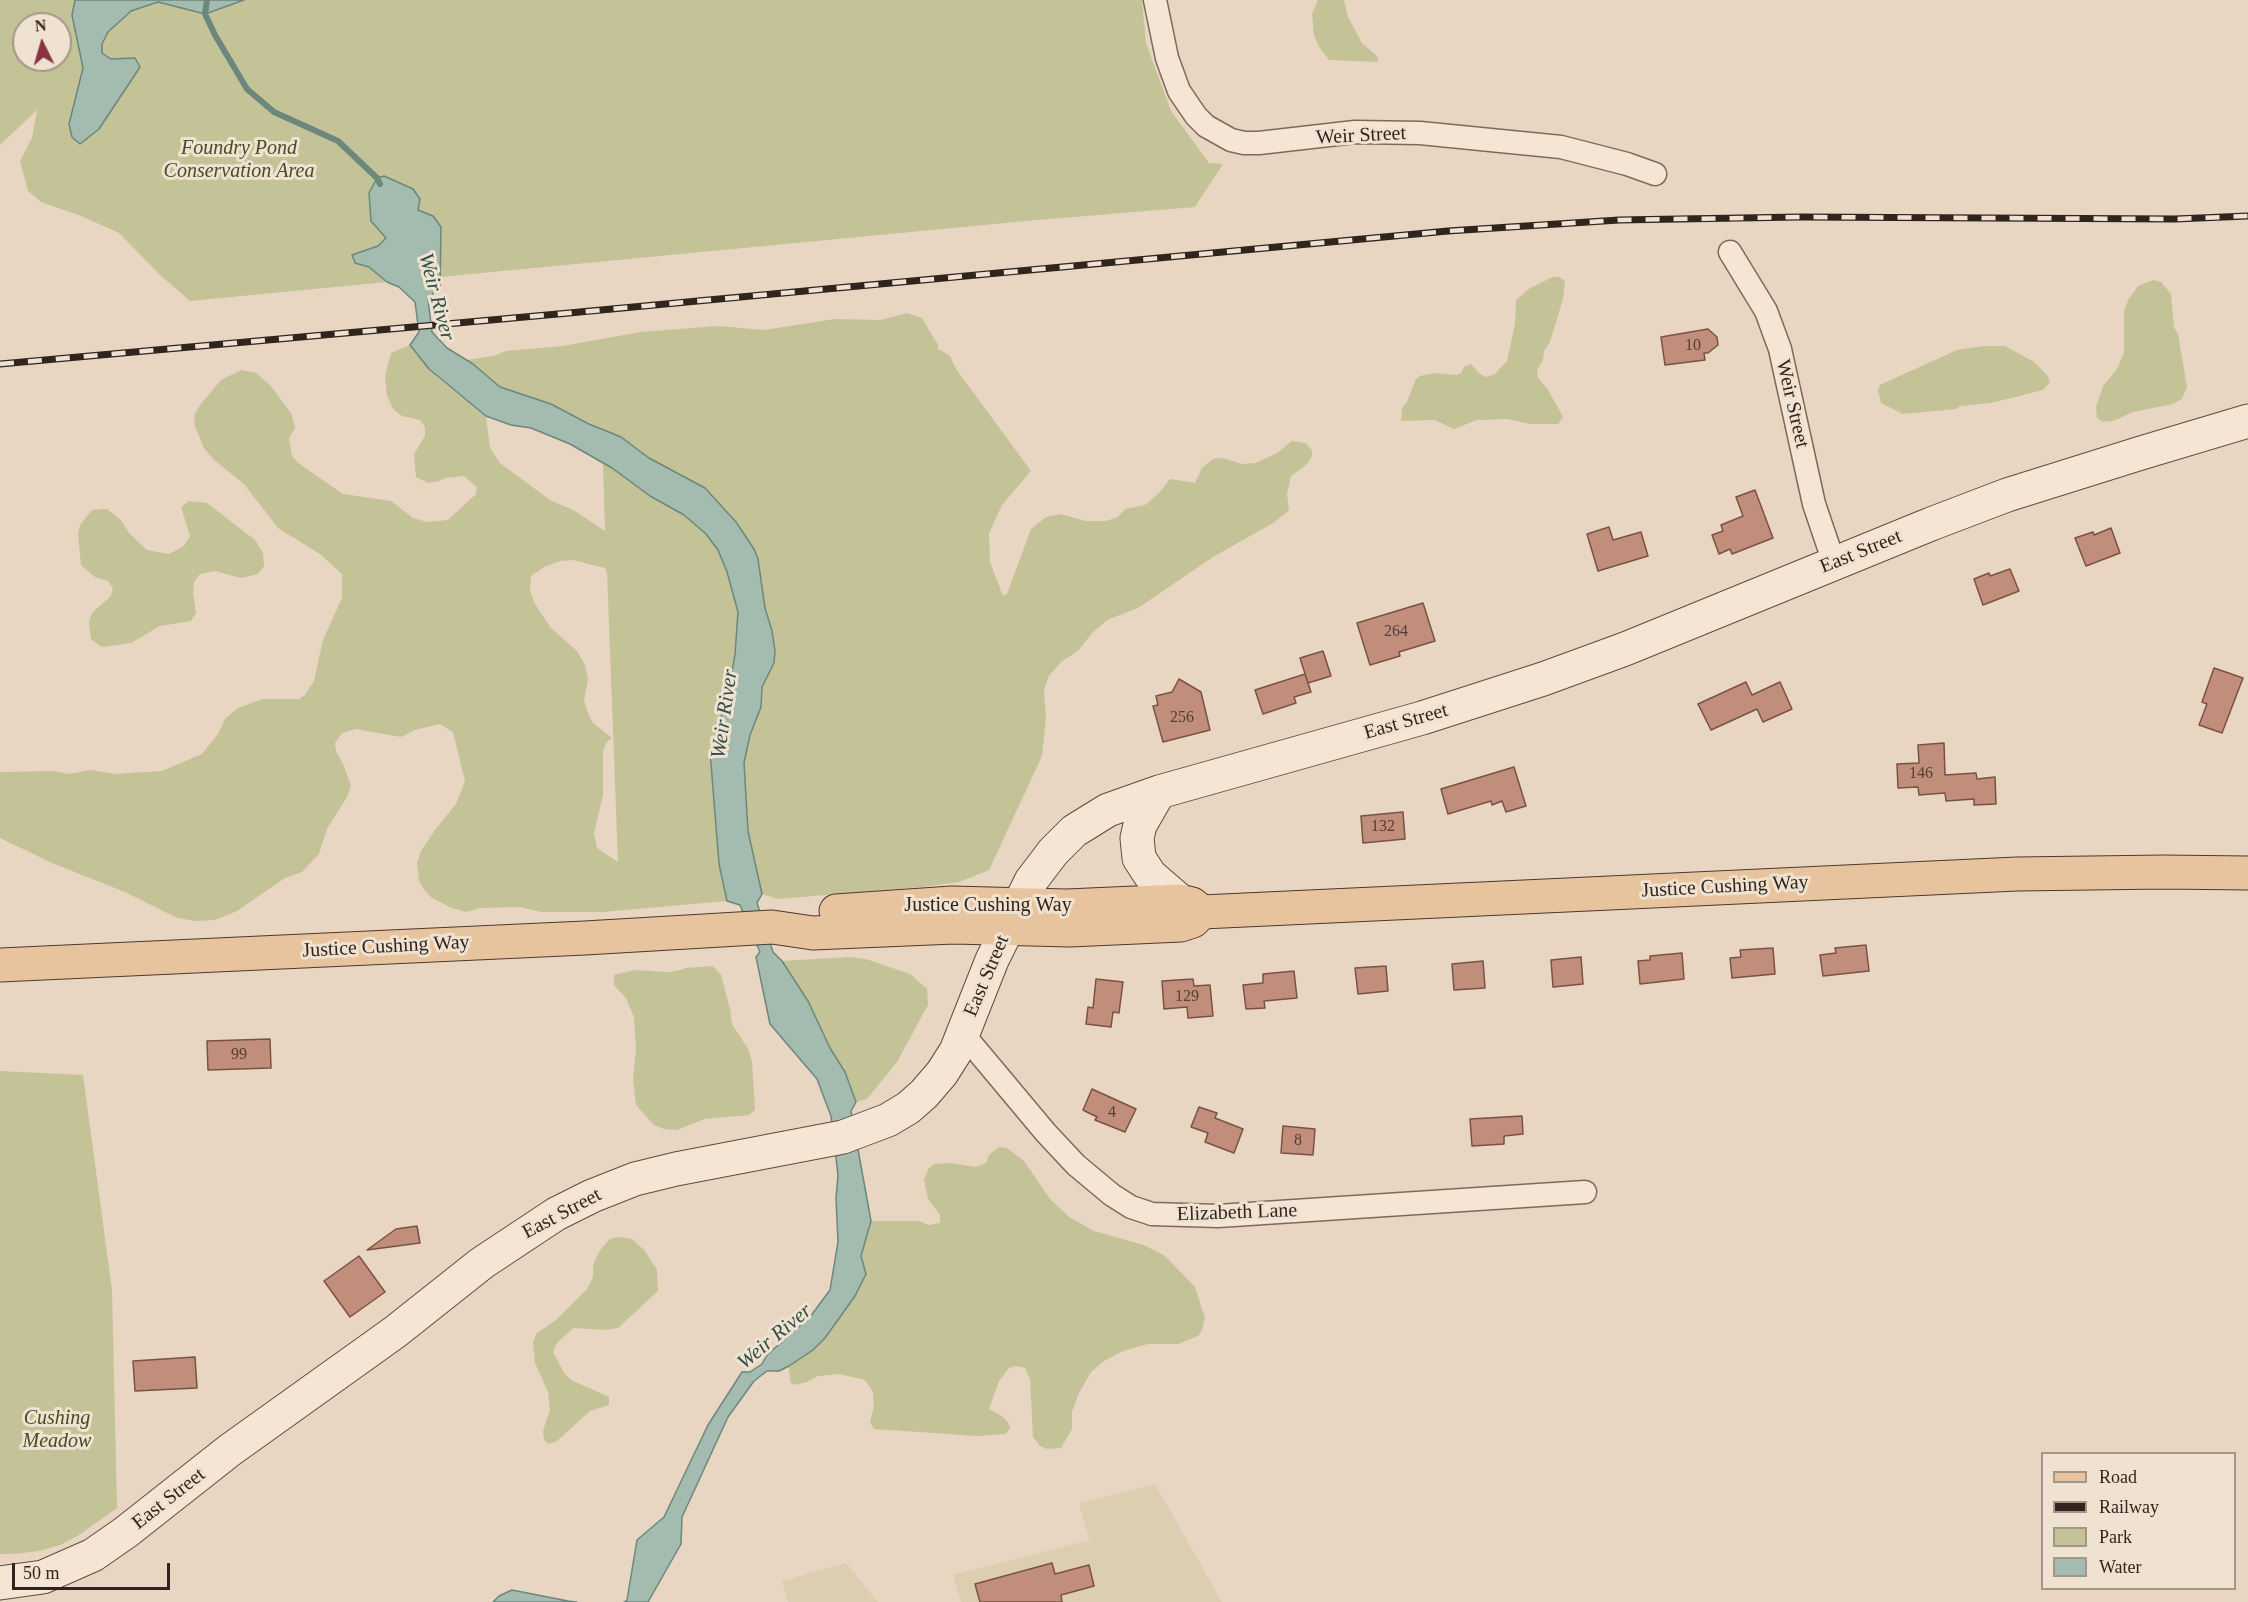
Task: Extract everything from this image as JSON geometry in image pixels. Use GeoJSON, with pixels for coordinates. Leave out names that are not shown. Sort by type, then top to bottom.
{"type":"FeatureCollection","features":[{"type":"Feature","properties":{"kind":"main road","name":"East Street"},"geometry":{"type":"LineString","coordinates":[[0,1583],[43,1577],[93,1555],[126,1532],[230,1450],[395,1332],[482,1263],[556,1214],[592,1196],[635,1179],[843,1137],[888,1120],[924,1094],[957,1052],[1012,916],[1037,871],[1074,831],[1108,810],[1159,792],[1422,718],[1543,679],[1708,616],[1834,563],[2007,495],[2248,421]]}},
{"type":"Feature","properties":{"kind":"main road"},"geometry":{"type":"LineString","coordinates":[[1159,792],[1140,825],[1137,847],[1139,858],[1149,875],[1191,906]]}},
{"type":"Feature","properties":{"kind":"main road","name":"Justice Cushing Way"},"geometry":{"type":"LineString","coordinates":[[0,966],[585,938],[759,927],[813,913],[952,903],[1070,930],[1181,925],[1193,921],[1191,906],[2017,874],[2248,873]]}},
{"type":"Feature","properties":{"kind":"street","name":"Weir Street"},"geometry":{"type":"LineString","coordinates":[[1155,0],[1167,58],[1179,91],[1196,116],[1206,126],[1231,140],[1259,143],[1355,132],[1420,134],[1561,147],[1627,164],[1655,174]]}},
{"type":"Feature","properties":{"kind":"street","name":"Weir Street"},"geometry":{"type":"LineString","coordinates":[[1730,252],[1766,311],[1780,349],[1814,504],[1834,563]]}},
{"type":"Feature","properties":{"kind":"street","name":"Elizabeth Lane"},"geometry":{"type":"LineString","coordinates":[[964,1035],[1046,1133],[1076,1165],[1112,1195],[1131,1207],[1152,1214],[1218,1216],[1585,1192]]}},
{"type":"Feature","properties":{"kind":"shaded area"},"geometry":{"type":"Polygon","coordinates":[[[1155,1484],[1222,1602],[961,1602],[953,1575],[1089,1540],[1079,1503],[1155,1484]]]}},
{"type":"Feature","properties":{"kind":"shaded area"},"geometry":{"type":"Polygon","coordinates":[[[846,1563],[878,1602],[788,1602],[782,1581],[846,1563]]]}},
{"type":"Feature","properties":{"kind":"green space","name":"Foundry Pond Conservation Area"},"geometry":{"type":"Polygon","coordinates":[[[0,0],[75,0],[72,15],[83,68],[69,124],[135,58],[111,59],[102,53],[102,44],[108,32],[131,11],[158,2],[205,14],[244,0],[1142,0],[1146,43],[1171,111],[1209,163],[1223,164],[1195,207],[440,277],[441,226],[433,216],[418,210],[371,221],[386,238],[378,246],[352,255],[355,263],[369,267],[387,282],[190,301],[159,274],[119,233],[41,202],[28,191],[20,161],[32,138],[37,110],[0,145],[0,0]]]}},
{"type":"Feature","properties":{"kind":"green space"},"geometry":{"type":"Polygon","coordinates":[[[1318,0],[1344,0],[1348,17],[1362,43],[1377,56],[1378,62],[1329,60],[1319,47],[1314,35],[1312,14],[1318,0]]]}},
{"type":"Feature","properties":{"kind":"green space"},"geometry":{"type":"Polygon","coordinates":[[[1553,277],[1559,277],[1565,281],[1563,299],[1550,342],[1537,370],[1538,378],[1547,388],[1563,417],[1558,424],[1530,424],[1507,419],[1477,420],[1454,429],[1435,420],[1401,421],[1402,408],[1407,402],[1416,379],[1420,376],[1435,373],[1457,375],[1464,367],[1471,364],[1486,377],[1495,374],[1507,361],[1515,324],[1516,300],[1530,288],[1553,277]]]}},
{"type":"Feature","properties":{"kind":"green space"},"geometry":{"type":"Polygon","coordinates":[[[2153,280],[2161,282],[2171,294],[2174,327],[2178,334],[2187,387],[2182,399],[2172,404],[2133,412],[2113,421],[2103,422],[2097,418],[2096,407],[2103,386],[2117,369],[2124,353],[2124,311],[2128,300],[2138,286],[2153,280]]]}},
{"type":"Feature","properties":{"kind":"green space"},"geometry":{"type":"Polygon","coordinates":[[[907,313],[922,318],[938,345],[938,349],[950,356],[956,369],[1031,471],[1002,505],[989,533],[990,562],[1003,596],[1007,594],[1031,529],[1046,517],[1060,514],[1086,521],[1106,521],[1118,517],[1125,509],[1145,505],[1160,492],[1170,479],[1195,483],[1202,468],[1213,459],[1223,458],[1242,464],[1256,463],[1277,453],[1292,441],[1305,443],[1312,450],[1312,456],[1306,465],[1291,476],[1287,494],[1289,510],[1286,513],[1273,523],[1213,557],[1138,608],[1107,620],[1092,633],[1078,651],[1062,661],[1048,677],[1044,691],[1046,718],[1042,756],[989,870],[959,882],[778,899],[762,894],[761,889],[726,892],[727,901],[603,912],[541,912],[521,907],[480,908],[466,912],[432,898],[424,890],[419,880],[417,863],[421,851],[456,804],[465,781],[453,732],[440,724],[415,730],[401,737],[356,729],[342,733],[335,743],[336,751],[351,786],[347,797],[327,829],[319,854],[302,872],[285,878],[237,911],[215,920],[197,921],[177,918],[125,892],[52,863],[0,838],[0,772],[53,771],[69,774],[90,770],[116,774],[162,771],[202,754],[218,734],[225,719],[238,708],[262,699],[299,699],[305,695],[314,681],[323,640],[342,598],[342,574],[320,554],[278,528],[244,484],[213,459],[204,448],[194,424],[195,414],[221,380],[241,370],[256,373],[270,385],[291,413],[295,428],[289,438],[292,456],[298,463],[343,494],[391,501],[413,518],[427,522],[448,520],[476,494],[477,487],[464,476],[428,483],[416,477],[414,454],[425,436],[425,427],[420,420],[402,416],[394,410],[387,396],[385,376],[391,353],[410,345],[438,378],[486,416],[490,448],[500,463],[550,500],[575,511],[605,531],[602,429],[551,404],[500,387],[467,360],[494,356],[506,351],[563,346],[640,332],[718,326],[764,330],[835,319],[881,320],[907,313]],[[573,560],[560,561],[544,567],[531,576],[530,591],[535,604],[551,628],[577,651],[585,665],[588,679],[584,701],[588,713],[592,722],[612,738],[606,743],[603,752],[603,795],[594,833],[597,848],[618,862],[607,572],[605,568],[573,560]]]}},
{"type":"Feature","properties":{"kind":"green space"},"geometry":{"type":"Polygon","coordinates":[[[1983,346],[2005,346],[2034,362],[2047,375],[2050,382],[2043,390],[1991,403],[1960,406],[1956,409],[1903,414],[1881,403],[1878,390],[1880,385],[1957,350],[1983,346]]]}},
{"type":"Feature","properties":{"kind":"green space"},"geometry":{"type":"Polygon","coordinates":[[[189,501],[207,503],[255,540],[263,553],[264,566],[258,574],[241,578],[215,571],[200,574],[194,582],[196,613],[191,621],[160,626],[131,643],[102,647],[91,639],[89,622],[92,613],[110,597],[113,589],[108,581],[95,577],[81,565],[78,534],[80,525],[92,510],[107,509],[121,520],[129,533],[147,550],[169,554],[184,546],[190,536],[181,507],[189,501]]]}},
{"type":"Feature","properties":{"kind":"green space"},"geometry":{"type":"Polygon","coordinates":[[[849,957],[866,959],[910,974],[927,989],[928,1005],[897,1062],[867,1099],[856,1102],[845,1072],[830,1048],[808,1001],[782,961],[849,957]]]}},
{"type":"Feature","properties":{"kind":"green space"},"geometry":{"type":"Polygon","coordinates":[[[713,966],[721,975],[732,1024],[748,1049],[752,1061],[755,1110],[749,1115],[704,1119],[677,1130],[665,1129],[654,1125],[636,1105],[633,1080],[636,1048],[634,1017],[626,998],[614,985],[614,975],[634,970],[669,972],[685,968],[713,966]]]}},
{"type":"Feature","properties":{"kind":"green space","name":"Cushing Meadow"},"geometry":{"type":"Polygon","coordinates":[[[0,1071],[83,1075],[112,1290],[117,1508],[79,1535],[60,1545],[39,1551],[13,1554],[0,1554],[0,1071]]]}},
{"type":"Feature","properties":{"kind":"green space"},"geometry":{"type":"Polygon","coordinates":[[[999,1147],[1007,1148],[1024,1161],[1050,1199],[1069,1217],[1094,1231],[1144,1245],[1165,1256],[1195,1287],[1205,1318],[1198,1336],[1178,1344],[1148,1344],[1123,1351],[1104,1361],[1091,1372],[1079,1393],[1072,1412],[1072,1429],[1061,1448],[1047,1449],[1040,1446],[1033,1437],[1030,1379],[1025,1368],[1016,1366],[1009,1368],[999,1381],[989,1409],[1008,1422],[1010,1428],[1006,1434],[978,1436],[874,1429],[870,1422],[874,1406],[873,1392],[865,1380],[839,1374],[818,1376],[794,1385],[790,1382],[789,1366],[813,1350],[866,1274],[861,1256],[871,1221],[919,1221],[929,1225],[940,1223],[940,1215],[928,1199],[924,1180],[929,1168],[934,1164],[951,1163],[976,1167],[986,1163],[989,1155],[999,1147]]]}},
{"type":"Feature","properties":{"kind":"green space"},"geometry":{"type":"Polygon","coordinates":[[[618,1237],[632,1239],[645,1251],[657,1270],[658,1291],[618,1328],[605,1330],[573,1328],[557,1343],[553,1352],[564,1373],[571,1380],[609,1397],[609,1405],[590,1411],[557,1441],[549,1444],[544,1440],[543,1431],[550,1410],[548,1392],[535,1363],[533,1342],[537,1333],[556,1320],[587,1289],[593,1277],[593,1265],[600,1250],[610,1239],[618,1237]]]}},
{"type":"Feature","properties":{"kind":"water"},"geometry":{"type":"Polygon","coordinates":[[[75,0],[244,0],[205,14],[158,2],[131,11],[108,32],[102,44],[102,53],[111,59],[135,58],[140,67],[99,129],[80,144],[72,137],[69,124],[83,68],[72,15],[75,0]]]}},
{"type":"Feature","properties":{"kind":"water"},"geometry":{"type":"Polygon","coordinates":[[[384,176],[413,189],[420,199],[418,210],[433,216],[441,227],[440,286],[428,299],[432,332],[447,348],[473,364],[500,387],[551,404],[589,424],[621,437],[649,458],[705,488],[736,522],[754,549],[758,559],[765,608],[772,631],[774,663],[762,687],[761,707],[750,735],[744,763],[748,831],[762,894],[757,903],[773,952],[782,961],[808,1001],[830,1048],[845,1072],[856,1102],[851,1111],[871,1221],[861,1256],[866,1274],[855,1296],[825,1338],[813,1350],[789,1366],[779,1371],[767,1371],[754,1381],[728,1417],[682,1517],[681,1544],[648,1602],[624,1602],[627,1600],[637,1540],[664,1517],[708,1425],[742,1372],[750,1372],[762,1364],[767,1355],[810,1317],[830,1290],[838,1242],[836,1198],[838,1175],[831,1116],[817,1079],[770,1024],[756,957],[760,952],[740,905],[727,901],[719,864],[710,751],[728,696],[735,654],[738,612],[727,572],[718,550],[706,534],[684,515],[650,496],[612,468],[570,444],[531,428],[511,425],[486,416],[429,369],[410,345],[419,332],[415,302],[399,287],[387,282],[369,267],[355,263],[352,255],[378,246],[386,238],[371,221],[369,193],[377,178],[384,176]]]}},
{"type":"Feature","properties":{"kind":"water"},"geometry":{"type":"Polygon","coordinates":[[[512,1590],[577,1602],[493,1602],[499,1596],[512,1590]]]}},
{"type":"Feature","properties":{"kind":"building"},"geometry":{"type":"Polygon","coordinates":[[[1708,329],[1717,337],[1718,345],[1708,353],[1704,353],[1705,360],[1665,365],[1661,337],[1708,329]]]}},
{"type":"Feature","properties":{"kind":"building"},"geometry":{"type":"Polygon","coordinates":[[[1755,490],[1773,538],[1732,554],[1730,549],[1719,554],[1712,535],[1723,531],[1721,525],[1743,516],[1736,497],[1755,490]]]}},
{"type":"Feature","properties":{"kind":"building"},"geometry":{"type":"Polygon","coordinates":[[[1609,527],[1613,540],[1641,532],[1648,556],[1598,571],[1587,534],[1609,527]]]}},
{"type":"Feature","properties":{"kind":"building"},"geometry":{"type":"Polygon","coordinates":[[[2111,528],[2120,553],[2086,566],[2075,538],[2093,532],[2094,535],[2111,528]]]}},
{"type":"Feature","properties":{"kind":"building"},"geometry":{"type":"Polygon","coordinates":[[[2010,569],[2019,591],[1983,605],[1974,579],[2010,569]]]}},
{"type":"Feature","properties":{"kind":"building"},"geometry":{"type":"Polygon","coordinates":[[[1423,603],[1435,641],[1399,652],[1400,656],[1370,665],[1357,623],[1423,603]]]}},
{"type":"Feature","properties":{"kind":"building"},"geometry":{"type":"Polygon","coordinates":[[[1323,651],[1331,676],[1308,683],[1300,658],[1323,651]]]}},
{"type":"Feature","properties":{"kind":"building"},"geometry":{"type":"Polygon","coordinates":[[[2214,668],[2243,678],[2222,733],[2199,725],[2207,704],[2202,702],[2214,668]]]}},
{"type":"Feature","properties":{"kind":"building"},"geometry":{"type":"Polygon","coordinates":[[[1305,674],[1311,692],[1294,697],[1296,703],[1263,714],[1255,690],[1305,674]]]}},
{"type":"Feature","properties":{"kind":"building"},"geometry":{"type":"Polygon","coordinates":[[[1179,679],[1201,692],[1210,730],[1163,742],[1153,706],[1158,705],[1156,696],[1172,692],[1179,679]]]}},
{"type":"Feature","properties":{"kind":"building"},"geometry":{"type":"Polygon","coordinates":[[[1746,682],[1752,695],[1780,682],[1792,709],[1763,722],[1757,709],[1711,730],[1698,704],[1746,682]]]}},
{"type":"Feature","properties":{"kind":"building"},"geometry":{"type":"Polygon","coordinates":[[[1944,743],[1945,775],[1976,773],[1977,779],[1995,777],[1996,804],[1974,805],[1974,799],[1946,801],[1945,793],[1919,795],[1918,787],[1898,788],[1897,764],[1919,763],[1918,745],[1944,743]]]}},
{"type":"Feature","properties":{"kind":"building"},"geometry":{"type":"Polygon","coordinates":[[[1514,767],[1526,806],[1506,812],[1502,801],[1492,805],[1491,801],[1448,814],[1441,789],[1514,767]]]}},
{"type":"Feature","properties":{"kind":"building"},"geometry":{"type":"Polygon","coordinates":[[[1403,812],[1405,839],[1363,843],[1361,816],[1403,812]]]}},
{"type":"Feature","properties":{"kind":"building"},"geometry":{"type":"Polygon","coordinates":[[[1866,945],[1869,971],[1823,976],[1820,955],[1836,953],[1835,948],[1866,945]]]}},
{"type":"Feature","properties":{"kind":"building"},"geometry":{"type":"Polygon","coordinates":[[[1773,948],[1775,974],[1732,978],[1730,958],[1741,957],[1740,950],[1773,948]]]}},
{"type":"Feature","properties":{"kind":"building"},"geometry":{"type":"Polygon","coordinates":[[[1682,953],[1684,979],[1640,984],[1638,961],[1650,960],[1650,956],[1682,953]]]}},
{"type":"Feature","properties":{"kind":"building"},"geometry":{"type":"Polygon","coordinates":[[[1581,957],[1583,984],[1553,987],[1551,960],[1581,957]]]}},
{"type":"Feature","properties":{"kind":"building"},"geometry":{"type":"Polygon","coordinates":[[[1483,961],[1485,988],[1454,990],[1452,964],[1483,961]]]}},
{"type":"Feature","properties":{"kind":"building"},"geometry":{"type":"Polygon","coordinates":[[[1386,966],[1388,991],[1358,994],[1355,968],[1386,966]]]}},
{"type":"Feature","properties":{"kind":"building"},"geometry":{"type":"Polygon","coordinates":[[[1294,971],[1297,998],[1264,1001],[1265,1008],[1246,1009],[1243,985],[1263,983],[1263,974],[1294,971]]]}},
{"type":"Feature","properties":{"kind":"building"},"geometry":{"type":"Polygon","coordinates":[[[1096,979],[1123,982],[1119,1013],[1113,1012],[1111,1027],[1086,1024],[1088,1007],[1093,1008],[1096,979]]]}},
{"type":"Feature","properties":{"kind":"building"},"geometry":{"type":"Polygon","coordinates":[[[1193,979],[1194,986],[1210,985],[1213,1016],[1188,1018],[1187,1007],[1164,1009],[1162,981],[1193,979]]]}},
{"type":"Feature","properties":{"kind":"building"},"geometry":{"type":"Polygon","coordinates":[[[270,1039],[271,1068],[208,1070],[207,1041],[270,1039]]]}},
{"type":"Feature","properties":{"kind":"building"},"geometry":{"type":"Polygon","coordinates":[[[1092,1089],[1136,1109],[1125,1132],[1095,1120],[1097,1117],[1083,1110],[1092,1089]]]}},
{"type":"Feature","properties":{"kind":"building"},"geometry":{"type":"Polygon","coordinates":[[[1199,1107],[1217,1113],[1215,1118],[1243,1129],[1234,1153],[1205,1142],[1208,1133],[1191,1127],[1199,1107]]]}},
{"type":"Feature","properties":{"kind":"building"},"geometry":{"type":"Polygon","coordinates":[[[1522,1116],[1523,1134],[1504,1136],[1504,1144],[1472,1146],[1470,1119],[1522,1116]]]}},
{"type":"Feature","properties":{"kind":"building"},"geometry":{"type":"Polygon","coordinates":[[[1283,1126],[1315,1129],[1313,1155],[1281,1153],[1283,1126]]]}},
{"type":"Feature","properties":{"kind":"building"},"geometry":{"type":"Polygon","coordinates":[[[417,1226],[420,1243],[367,1250],[396,1229],[417,1226]]]}},
{"type":"Feature","properties":{"kind":"building"},"geometry":{"type":"Polygon","coordinates":[[[359,1256],[385,1292],[350,1317],[324,1281],[359,1256]]]}},
{"type":"Feature","properties":{"kind":"building"},"geometry":{"type":"Polygon","coordinates":[[[195,1357],[197,1388],[135,1391],[133,1361],[195,1357]]]}},
{"type":"Feature","properties":{"kind":"building"},"geometry":{"type":"Polygon","coordinates":[[[1052,1563],[1055,1574],[1089,1565],[1094,1586],[1061,1595],[1062,1602],[980,1602],[975,1584],[1052,1563]]]}},
{"type":"Feature","properties":{"kind":"waterway","name":"Weir River"},"geometry":{"type":"LineString","coordinates":[[207,0],[205,14],[247,89],[274,112],[338,141],[377,178],[380,184]]}},
{"type":"Feature","properties":{"kind":"railway"},"geometry":{"type":"LineString","coordinates":[[0,364],[1448,231],[1619,220],[1800,217],[2175,219],[2248,216]]}}]}
